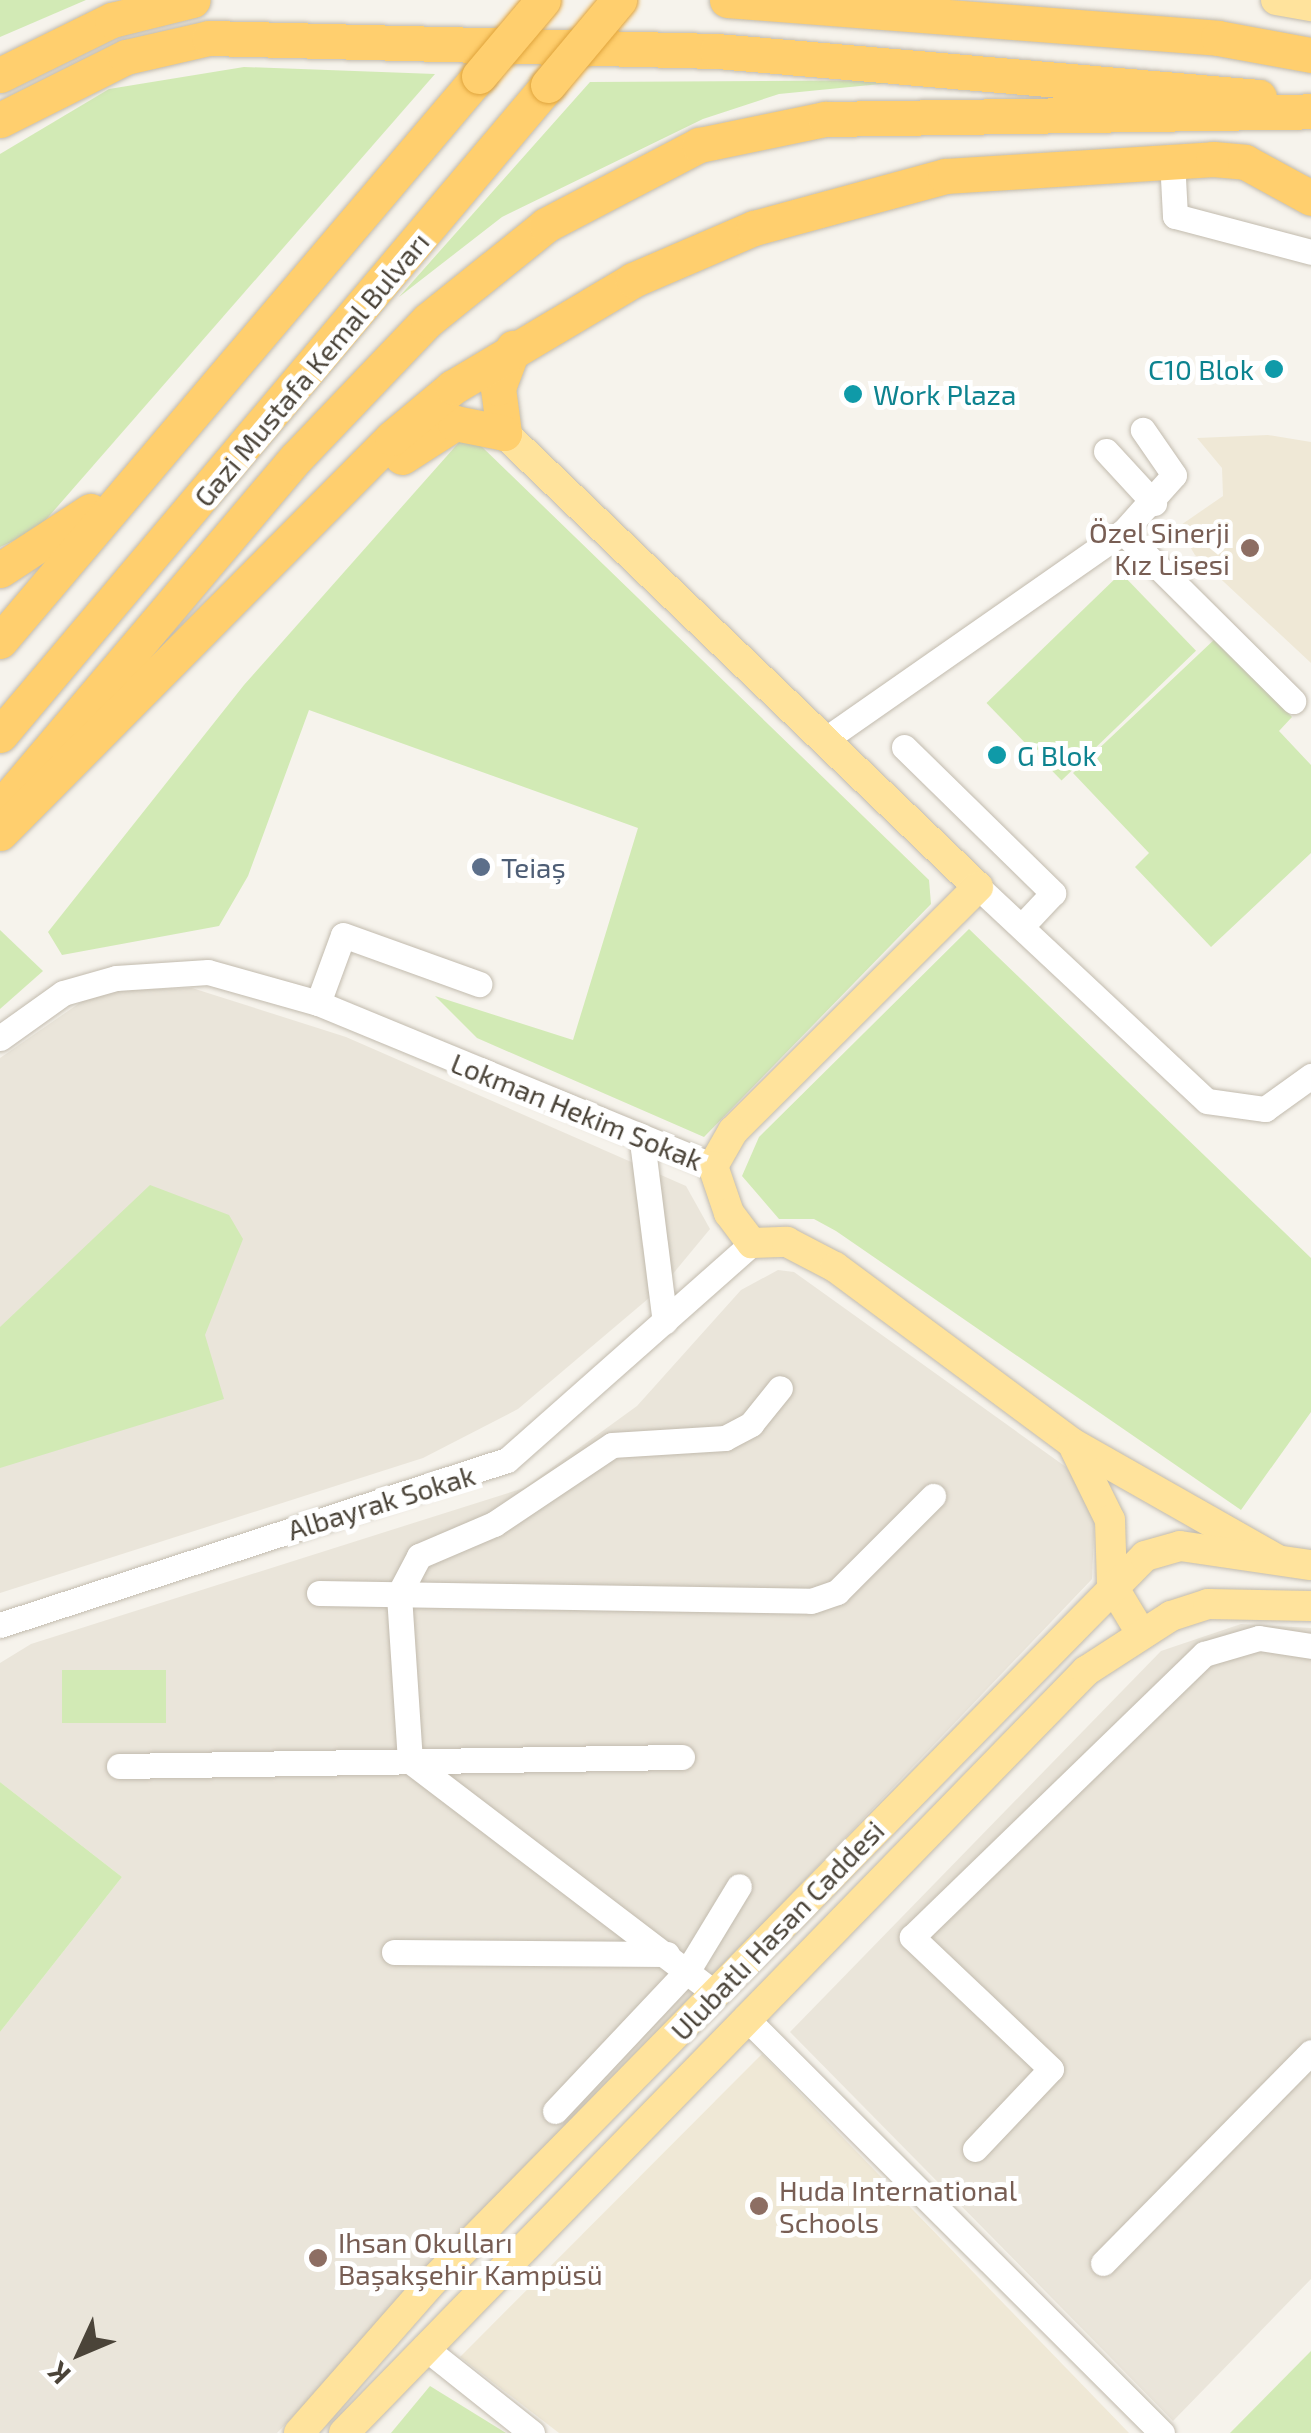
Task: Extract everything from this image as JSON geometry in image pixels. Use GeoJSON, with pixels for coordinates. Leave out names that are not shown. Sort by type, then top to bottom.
{"type":"FeatureCollection","features":[{"type":"Feature","properties":{"kind":"highway"},"geometry":{"type":"LineString","coordinates":[[0,74],[112,20],[193,0]]}},
{"type":"Feature","properties":{"kind":"highway"},"geometry":{"type":"LineString","coordinates":[[0,641],[543,0]]}},
{"type":"Feature","properties":{"kind":"highway","name":"Gazi Mustafa Kemal Bulvarı"},"geometry":{"type":"LineString","coordinates":[[0,736],[619,0]]}},
{"type":"Feature","properties":{"kind":"highway"},"geometry":{"type":"LineString","coordinates":[[727,0],[1218,38],[1311,55]]}},
{"type":"Feature","properties":{"kind":"highway"},"geometry":{"type":"LineString","coordinates":[[0,120],[126,57],[209,38],[717,51],[1212,87],[1311,109]]}},
{"type":"Feature","properties":{"kind":"highway"},"geometry":{"type":"LineString","coordinates":[[0,808],[296,458],[428,320],[546,226],[699,145],[826,118],[1311,109]]}},
{"type":"Feature","properties":{"kind":"highway"},"geometry":{"type":"LineString","coordinates":[[0,833],[392,438],[513,348],[633,280],[754,228],[892,186],[1172,159],[1245,162],[1311,198]]}},
{"type":"Feature","properties":{"kind":"highway"},"geometry":{"type":"LineString","coordinates":[[231,603],[436,431],[474,423],[504,433],[498,388],[513,348]]}},
{"type":"Feature","properties":{"kind":"highway"},"geometry":{"type":"LineString","coordinates":[[0,570],[42,550],[161,454]]}},
{"type":"Feature","properties":{"kind":"main road"},"geometry":{"type":"LineString","coordinates":[[1276,0],[1311,6]]}},
{"type":"Feature","properties":{"kind":"main road"},"geometry":{"type":"LineString","coordinates":[[504,433],[978,887],[733,1131],[713,1166]]}},
{"type":"Feature","properties":{"kind":"main road","name":"Lokman Hekim Sokak"},"geometry":{"type":"LineString","coordinates":[[713,1166],[714,1186],[752,1243]]}},
{"type":"Feature","properties":{"kind":"main road"},"geometry":{"type":"LineString","coordinates":[[752,1243],[787,1242],[835,1267],[1072,1443],[1181,1510],[1276,1559]]}},
{"type":"Feature","properties":{"kind":"main road"},"geometry":{"type":"LineString","coordinates":[[1072,1443],[1110,1520],[1112,1585],[1140,1633]]}},
{"type":"Feature","properties":{"kind":"main road"},"geometry":{"type":"LineString","coordinates":[[1181,1510],[1220,1548],[1225,1565],[1208,1604]]}},
{"type":"Feature","properties":{"kind":"main road","name":"Ulubatlı Hasan Caddesi"},"geometry":{"type":"LineString","coordinates":[[299,2433],[428,2286],[1112,1585],[1145,1556],[1220,1548],[1311,1564]]}},
{"type":"Feature","properties":{"kind":"main road","name":"Ulubatlı Hasan Caddesi"},"geometry":{"type":"LineString","coordinates":[[344,2433],[1042,1712],[1140,1633],[1208,1604],[1311,1606]]}},
{"type":"Feature","properties":{"kind":"street"},"geometry":{"type":"LineString","coordinates":[[1172,159],[1175,216],[1311,252]]}},
{"type":"Feature","properties":{"kind":"street"},"geometry":{"type":"LineString","coordinates":[[823,741],[1123,532],[1154,504],[1174,474],[1143,430]]}},
{"type":"Feature","properties":{"kind":"street"},"geometry":{"type":"LineString","coordinates":[[1106,452],[1154,504]]}},
{"type":"Feature","properties":{"kind":"street"},"geometry":{"type":"LineString","coordinates":[[1123,532],[1293,701]]}},
{"type":"Feature","properties":{"kind":"street"},"geometry":{"type":"LineString","coordinates":[[904,747],[1053,893],[1022,926]]}},
{"type":"Feature","properties":{"kind":"street"},"geometry":{"type":"LineString","coordinates":[[978,887],[1208,1102],[1264,1108],[1311,1076]]}},
{"type":"Feature","properties":{"kind":"street"},"geometry":{"type":"LineString","coordinates":[[318,1004],[343,935],[478,984]]}},
{"type":"Feature","properties":{"kind":"street","name":"Lokman Hekim Sokak"},"geometry":{"type":"LineString","coordinates":[[0,1038],[62,993],[116,978],[208,972],[318,1004],[713,1166]]}},
{"type":"Feature","properties":{"kind":"street"},"geometry":{"type":"LineString","coordinates":[[642,1140],[665,1322]]}},
{"type":"Feature","properties":{"kind":"street","name":"Albayrak Sokak"},"geometry":{"type":"LineString","coordinates":[[0,1625],[460,1480],[534,1440],[752,1243]]}},
{"type":"Feature","properties":{"kind":"street"},"geometry":{"type":"LineString","coordinates":[[716,1994],[410,1761],[400,1594],[420,1556],[494,1524],[559,1476],[612,1445],[740,1432],[780,1388]]}},
{"type":"Feature","properties":{"kind":"street"},"geometry":{"type":"LineString","coordinates":[[534,1440],[559,1476]]}},
{"type":"Feature","properties":{"kind":"street"},"geometry":{"type":"LineString","coordinates":[[319,1593],[811,1601],[836,1592],[933,1496]]}},
{"type":"Feature","properties":{"kind":"street"},"geometry":{"type":"LineString","coordinates":[[975,2149],[1052,2068],[912,1937],[1204,1654],[1259,1638],[1311,1646]]}},
{"type":"Feature","properties":{"kind":"street"},"geometry":{"type":"LineString","coordinates":[[119,1766],[682,1757]]}},
{"type":"Feature","properties":{"kind":"street"},"geometry":{"type":"LineString","coordinates":[[555,2110],[739,1886]]}},
{"type":"Feature","properties":{"kind":"street"},"geometry":{"type":"LineString","coordinates":[[394,1952],[678,1962]]}},
{"type":"Feature","properties":{"kind":"street"},"geometry":{"type":"LineString","coordinates":[[746,2018],[1162,2433]]}},
{"type":"Feature","properties":{"kind":"street"},"geometry":{"type":"LineString","coordinates":[[1103,2264],[1311,2052]]}},
{"type":"Feature","properties":{"kind":"street"},"geometry":{"type":"LineString","coordinates":[[424,2347],[532,2433]]}},
{"type":"Feature","properties":{"kind":"shaded area","name":"Özel Sinerji Kız Lisesi"},"geometry":{"type":"Polygon","coordinates":[[[1268,435],[1311,442],[1311,663],[1195,555],[1178,527],[1223,496],[1222,468],[1197,438],[1268,435]]]}},
{"type":"Feature","properties":{"kind":"shaded area"},"geometry":{"type":"Polygon","coordinates":[[[192,988],[346,1037],[686,1186],[710,1229],[662,1287],[518,1409],[423,1458],[0,1593],[0,1058],[97,991],[192,988]]]}},
{"type":"Feature","properties":{"kind":"shaded area"},"geometry":{"type":"Polygon","coordinates":[[[778,1270],[794,1272],[1066,1467],[1095,1511],[1092,1579],[277,2433],[0,2433],[0,2032],[122,1877],[0,1782],[0,1663],[31,1644],[524,1488],[637,1406],[741,1290],[778,1270]]]}},
{"type":"Feature","properties":{"kind":"shaded area"},"geometry":{"type":"Polygon","coordinates":[[[1241,1624],[1311,1628],[1311,2279],[1173,2421],[790,2032],[1161,1651],[1241,1624]]]}},
{"type":"Feature","properties":{"kind":"shaded area","name":"Huda International Schools"},"geometry":{"type":"Polygon","coordinates":[[[762,2054],[1129,2433],[559,2433],[460,2357],[762,2054]]]}},
{"type":"Feature","properties":{"kind":"green space"},"geometry":{"type":"Polygon","coordinates":[[[0,0],[86,0],[0,37],[0,0]]]}},
{"type":"Feature","properties":{"kind":"green space"},"geometry":{"type":"Polygon","coordinates":[[[244,67],[435,74],[37,530],[0,547],[0,154],[109,89],[244,67]]]}},
{"type":"Feature","properties":{"kind":"green space"},"geometry":{"type":"Polygon","coordinates":[[[921,80],[779,94],[703,119],[502,217],[399,297],[590,82],[921,80]]]}},
{"type":"Feature","properties":{"kind":"green space"},"geometry":{"type":"Polygon","coordinates":[[[461,440],[478,443],[929,880],[931,904],[704,1137],[477,1038],[435,996],[573,1040],[638,828],[309,710],[248,876],[219,926],[62,955],[48,932],[244,685],[461,440]]]}},
{"type":"Feature","properties":{"kind":"green space"},"geometry":{"type":"Polygon","coordinates":[[[1121,573],[1196,651],[1062,781],[986,703],[1121,573]]]}},
{"type":"Feature","properties":{"kind":"green space"},"geometry":{"type":"Polygon","coordinates":[[[1217,637],[1292,717],[1279,731],[1311,765],[1311,853],[1211,947],[1135,867],[1149,853],[1073,773],[1217,637]]]}},
{"type":"Feature","properties":{"kind":"green space"},"geometry":{"type":"Polygon","coordinates":[[[969,929],[1311,1258],[1311,1412],[1241,1510],[836,1231],[814,1219],[779,1219],[742,1176],[759,1137],[969,929]]]}},
{"type":"Feature","properties":{"kind":"green space"},"geometry":{"type":"Polygon","coordinates":[[[0,930],[43,971],[0,1009],[0,930]]]}},
{"type":"Feature","properties":{"kind":"green space"},"geometry":{"type":"Polygon","coordinates":[[[150,1185],[229,1215],[243,1239],[205,1335],[224,1399],[0,1468],[0,1327],[150,1185]]]}},
{"type":"Feature","properties":{"kind":"green space"},"geometry":{"type":"Polygon","coordinates":[[[62,1670],[166,1670],[166,1723],[62,1723],[62,1670]]]}},
{"type":"Feature","properties":{"kind":"green space"},"geometry":{"type":"Polygon","coordinates":[[[0,1782],[122,1877],[0,2032],[0,1782]]]}},
{"type":"Feature","properties":{"kind":"green space"},"geometry":{"type":"Polygon","coordinates":[[[1311,2351],[1311,2433],[1230,2433],[1311,2351]]]}},
{"type":"Feature","properties":{"kind":"green space"},"geometry":{"type":"Polygon","coordinates":[[[430,2386],[506,2433],[391,2433],[430,2386]]]}},
{"type":"Feature","properties":{"kind":"place","name":"C10 Blok"},"geometry":{"type":"Point","coordinates":[1274,369]}},
{"type":"Feature","properties":{"kind":"place","name":"Work Plaza"},"geometry":{"type":"Point","coordinates":[853,394]}},
{"type":"Feature","properties":{"kind":"place","name":"Özel Sinerji Kız Lisesi"},"geometry":{"type":"Point","coordinates":[1250,548]}},
{"type":"Feature","properties":{"kind":"place","name":"G Blok"},"geometry":{"type":"Point","coordinates":[997,755]}},
{"type":"Feature","properties":{"kind":"place","name":"Teiaş"},"geometry":{"type":"Point","coordinates":[481,867]}},
{"type":"Feature","properties":{"kind":"place","name":"Huda International Schools"},"geometry":{"type":"Point","coordinates":[759,2206]}},
{"type":"Feature","properties":{"kind":"place","name":"Ihsan Okulları Başakşehir Kampüsü"},"geometry":{"type":"Point","coordinates":[318,2258]}}]}
